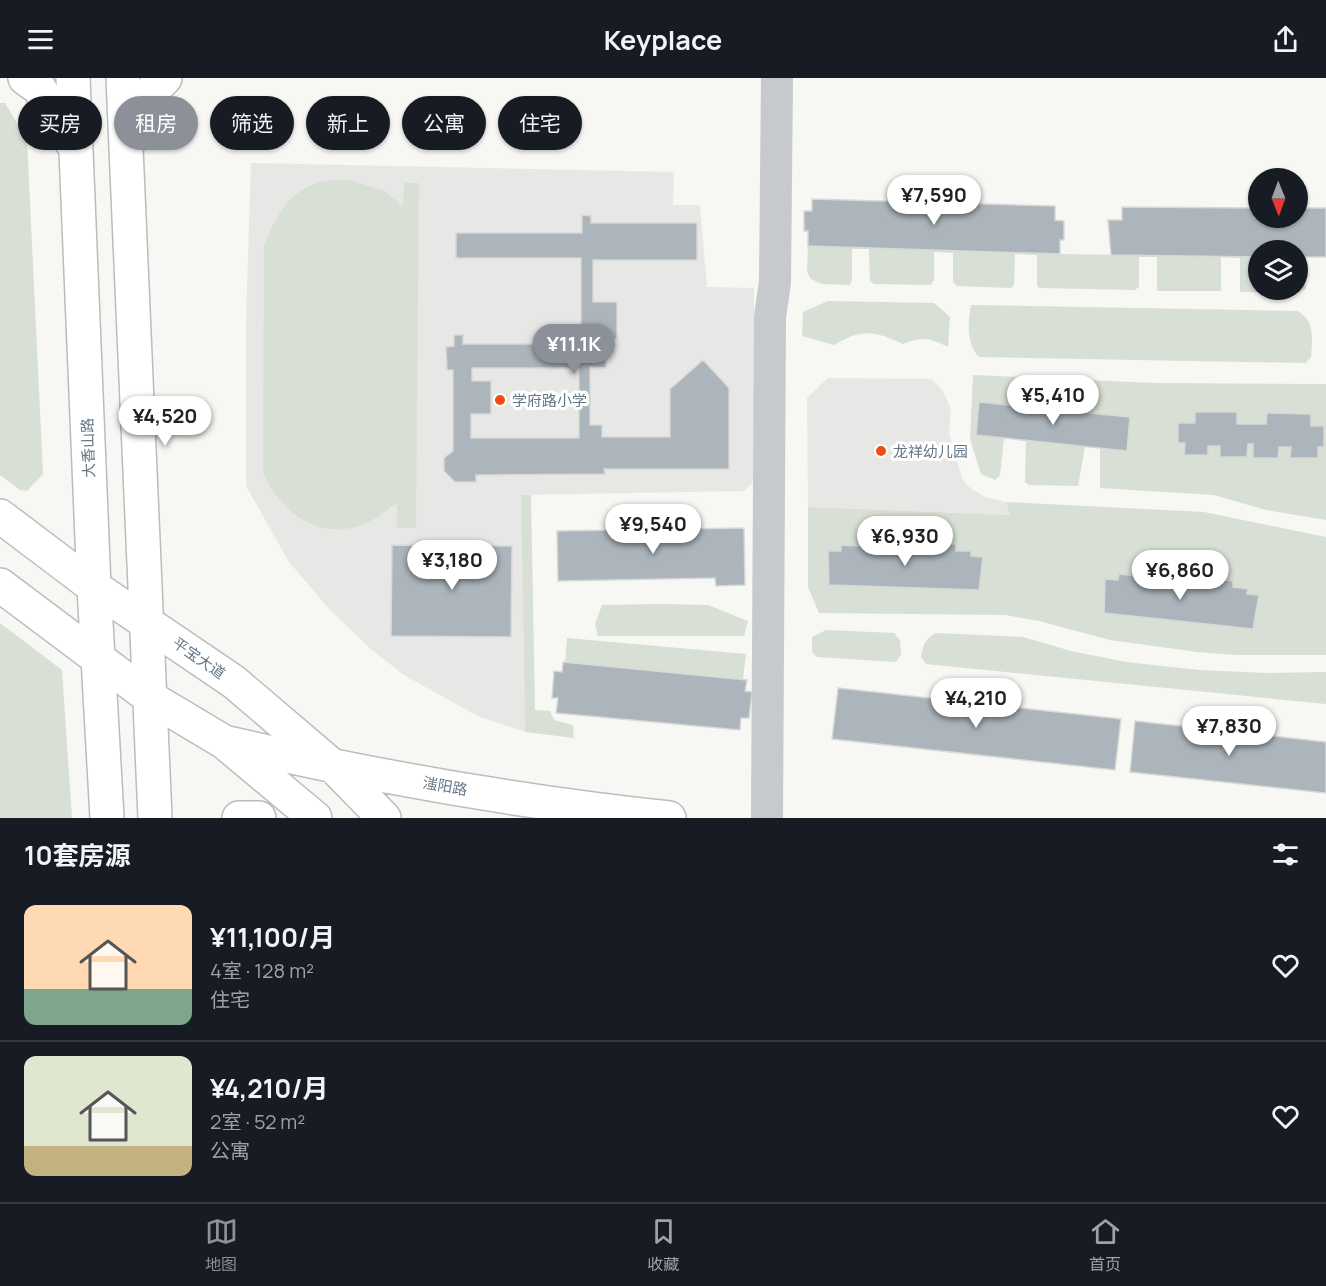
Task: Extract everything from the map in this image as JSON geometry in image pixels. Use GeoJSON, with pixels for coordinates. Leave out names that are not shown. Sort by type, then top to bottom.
{"type":"FeatureCollection","features":[{"type":"Feature","properties":{"kind":"main road"},"geometry":{"type":"LineString","coordinates":[[25,78],[39,88],[77,151]]}},
{"type":"Feature","properties":{"kind":"main road","name":"大香山路"},"geometry":{"type":"LineString","coordinates":[[73,78],[94,587],[107,818]]}},
{"type":"Feature","properties":{"kind":"main road"},"geometry":{"type":"LineString","coordinates":[[123,78],[152,699],[155,818]]}},
{"type":"Feature","properties":{"kind":"main road"},"geometry":{"type":"LineString","coordinates":[[127,164],[144,99],[165,78]]}},
{"type":"Feature","properties":{"kind":"main road","name":"平宝大道"},"geometry":{"type":"LineString","coordinates":[[0,516],[94,587],[234,682],[335,768],[384,818]]}},
{"type":"Feature","properties":{"kind":"main road"},"geometry":{"type":"LineString","coordinates":[[0,585],[152,699],[224,742],[315,818]]}},
{"type":"Feature","properties":{"kind":"main road","name":"滍阳路"},"geometry":{"type":"LineString","coordinates":[[224,742],[335,768],[571,808],[669,818]]}},
{"type":"Feature","properties":{"kind":"main road"},"geometry":{"type":"LineString","coordinates":[[239,818],[259,818]]}},
{"type":"Feature","properties":{"kind":"street"},"geometry":{"type":"LineString","coordinates":[[767,818],[770,317],[775,282],[777,78]]}},
{"type":"Feature","properties":{"kind":"shaded area"},"geometry":{"type":"Polygon","coordinates":[[[0,103],[5,103],[18,125],[18,150],[27,150],[43,474],[27,491],[20,490],[0,475],[0,103]]]}},
{"type":"Feature","properties":{"kind":"shaded area","name":"学府路小学"},"geometry":{"type":"Polygon","coordinates":[[[251,163],[674,172],[673,205],[700,205],[707,287],[754,288],[754,479],[750,486],[743,491],[521,495],[525,732],[478,716],[404,675],[372,650],[330,610],[289,562],[246,486],[246,321],[251,163]]]}},
{"type":"Feature","properties":{"kind":"shaded area"},"geometry":{"type":"Polygon","coordinates":[[[350,180],[385,191],[403,207],[404,183],[419,183],[416,528],[397,528],[397,503],[362,525],[345,529],[315,526],[289,510],[270,486],[263,472],[264,246],[283,208],[298,193],[321,182],[350,180]]]}},
{"type":"Feature","properties":{"kind":"shaded area"},"geometry":{"type":"Polygon","coordinates":[[[808,246],[1248,257],[1248,292],[1240,292],[1240,258],[1221,257],[1221,291],[1157,291],[1157,257],[1139,257],[1139,287],[1135,290],[1039,288],[1037,286],[1037,255],[1015,254],[1014,285],[1011,288],[957,286],[953,282],[953,253],[934,252],[934,280],[931,285],[874,284],[870,281],[869,249],[852,249],[850,285],[822,284],[811,279],[807,272],[808,246]]]}},
{"type":"Feature","properties":{"kind":"shaded area"},"geometry":{"type":"Polygon","coordinates":[[[828,301],[934,303],[950,317],[948,347],[926,339],[903,344],[884,336],[868,333],[853,336],[834,345],[802,336],[803,312],[828,301]]]}},
{"type":"Feature","properties":{"kind":"shaded area"},"geometry":{"type":"Polygon","coordinates":[[[971,305],[1297,311],[1307,320],[1312,331],[1311,357],[1306,363],[979,357],[970,339],[971,305]]]}},
{"type":"Feature","properties":{"kind":"shaded area"},"geometry":{"type":"Polygon","coordinates":[[[973,375],[1155,383],[1326,384],[1326,520],[1266,510],[1214,495],[1100,488],[1100,448],[1085,447],[1078,486],[1029,485],[1025,482],[1026,441],[1004,438],[1000,475],[995,480],[981,474],[970,439],[973,375]]]}},
{"type":"Feature","properties":{"kind":"shaded area","name":"龙祥幼儿园"},"geometry":{"type":"Polygon","coordinates":[[[828,378],[932,379],[943,391],[951,409],[949,433],[962,478],[969,487],[985,497],[1006,502],[1010,515],[808,507],[807,398],[828,378]]]}},
{"type":"Feature","properties":{"kind":"shaded area"},"geometry":{"type":"Polygon","coordinates":[[[521,495],[531,495],[535,710],[550,711],[554,720],[573,725],[574,738],[525,732],[521,495]]]}},
{"type":"Feature","properties":{"kind":"shaded area"},"geometry":{"type":"Polygon","coordinates":[[[1006,502],[1204,512],[1326,537],[1326,655],[1236,655],[1197,652],[1110,640],[1039,621],[1005,615],[819,613],[808,587],[808,507],[1010,515],[1006,502]]]}},
{"type":"Feature","properties":{"kind":"shaded area"},"geometry":{"type":"Polygon","coordinates":[[[602,605],[708,605],[748,621],[744,636],[598,636],[595,624],[602,605]]]}},
{"type":"Feature","properties":{"kind":"shaded area"},"geometry":{"type":"Polygon","coordinates":[[[0,623],[62,670],[72,818],[0,818],[0,623]]]}},
{"type":"Feature","properties":{"kind":"shaded area"},"geometry":{"type":"Polygon","coordinates":[[[826,630],[894,633],[900,640],[901,655],[896,662],[817,657],[812,652],[812,637],[826,630]]]}},
{"type":"Feature","properties":{"kind":"shaded area"},"geometry":{"type":"Polygon","coordinates":[[[936,633],[1023,637],[1071,651],[1126,662],[1200,670],[1267,673],[1326,672],[1326,704],[926,664],[921,657],[923,649],[927,640],[936,633]]]}},
{"type":"Feature","properties":{"kind":"shaded area"},"geometry":{"type":"Polygon","coordinates":[[[567,638],[746,654],[743,679],[565,663],[567,638]]]}},
{"type":"Feature","properties":{"kind":"building"},"geometry":{"type":"Polygon","coordinates":[[[812,199],[1055,206],[1055,220],[1064,221],[1064,240],[1060,240],[1060,254],[808,246],[808,231],[804,231],[804,211],[812,211],[812,199]]]}},
{"type":"Feature","properties":{"kind":"building"},"geometry":{"type":"Polygon","coordinates":[[[1122,207],[1248,208],[1248,228],[1308,228],[1308,208],[1326,208],[1326,257],[1308,257],[1308,240],[1248,240],[1248,257],[1111,255],[1108,220],[1122,220],[1122,207]]]}},
{"type":"Feature","properties":{"kind":"building"},"geometry":{"type":"Polygon","coordinates":[[[582,215],[591,216],[591,223],[697,223],[697,260],[593,260],[593,302],[617,302],[617,339],[606,339],[606,368],[590,367],[590,425],[602,425],[602,437],[670,437],[670,389],[703,360],[729,388],[729,469],[604,469],[605,474],[476,475],[476,482],[455,482],[444,471],[444,458],[453,451],[453,370],[447,370],[446,347],[454,346],[454,335],[463,335],[463,344],[581,344],[581,258],[456,258],[456,233],[582,233],[582,215]],[[472,368],[472,381],[491,381],[491,414],[471,414],[471,438],[579,438],[579,368],[472,368]]]}},
{"type":"Feature","properties":{"kind":"building"},"geometry":{"type":"Polygon","coordinates":[[[979,402],[1130,417],[1127,451],[976,435],[979,402]]]}},
{"type":"Feature","properties":{"kind":"building"},"geometry":{"type":"Polygon","coordinates":[[[1195,412],[1237,412],[1237,424],[1266,424],[1267,413],[1311,414],[1311,426],[1324,426],[1324,447],[1318,447],[1318,458],[1290,458],[1291,447],[1279,447],[1278,458],[1253,458],[1253,444],[1248,444],[1247,457],[1220,457],[1220,446],[1208,446],[1208,455],[1184,455],[1185,443],[1178,443],[1178,423],[1195,423],[1195,412]]]}},
{"type":"Feature","properties":{"kind":"building"},"geometry":{"type":"Polygon","coordinates":[[[744,528],[745,585],[716,586],[715,578],[558,581],[557,531],[744,528]]]}},
{"type":"Feature","properties":{"kind":"building"},"geometry":{"type":"Polygon","coordinates":[[[860,540],[881,541],[881,547],[937,549],[937,544],[956,544],[956,551],[971,551],[971,556],[983,557],[979,590],[829,585],[828,551],[841,551],[841,545],[860,546],[860,540]]]}},
{"type":"Feature","properties":{"kind":"building"},"geometry":{"type":"Polygon","coordinates":[[[392,545],[512,546],[511,637],[391,636],[392,545]]]}},
{"type":"Feature","properties":{"kind":"building"},"geometry":{"type":"Polygon","coordinates":[[[1138,570],[1159,572],[1158,579],[1214,585],[1215,579],[1233,581],[1233,587],[1248,589],[1247,594],[1259,595],[1253,629],[1104,613],[1105,579],[1118,580],[1119,574],[1137,576],[1138,570]]]}},
{"type":"Feature","properties":{"kind":"building"},"geometry":{"type":"Polygon","coordinates":[[[563,662],[747,680],[745,691],[752,692],[749,718],[741,718],[740,730],[556,713],[558,698],[552,698],[554,671],[562,672],[563,662]]]}},
{"type":"Feature","properties":{"kind":"building"},"geometry":{"type":"Polygon","coordinates":[[[838,688],[1121,719],[1115,770],[832,739],[838,688]]]}},
{"type":"Feature","properties":{"kind":"building"},"geometry":{"type":"Polygon","coordinates":[[[1135,721],[1326,742],[1326,793],[1130,772],[1135,721]]]}},
{"type":"Feature","properties":{"kind":"place","name":"学府路小学"},"geometry":{"type":"Point","coordinates":[500,400]}},
{"type":"Feature","properties":{"kind":"place","name":"龙祥幼儿园"},"geometry":{"type":"Point","coordinates":[881,451]}}]}
